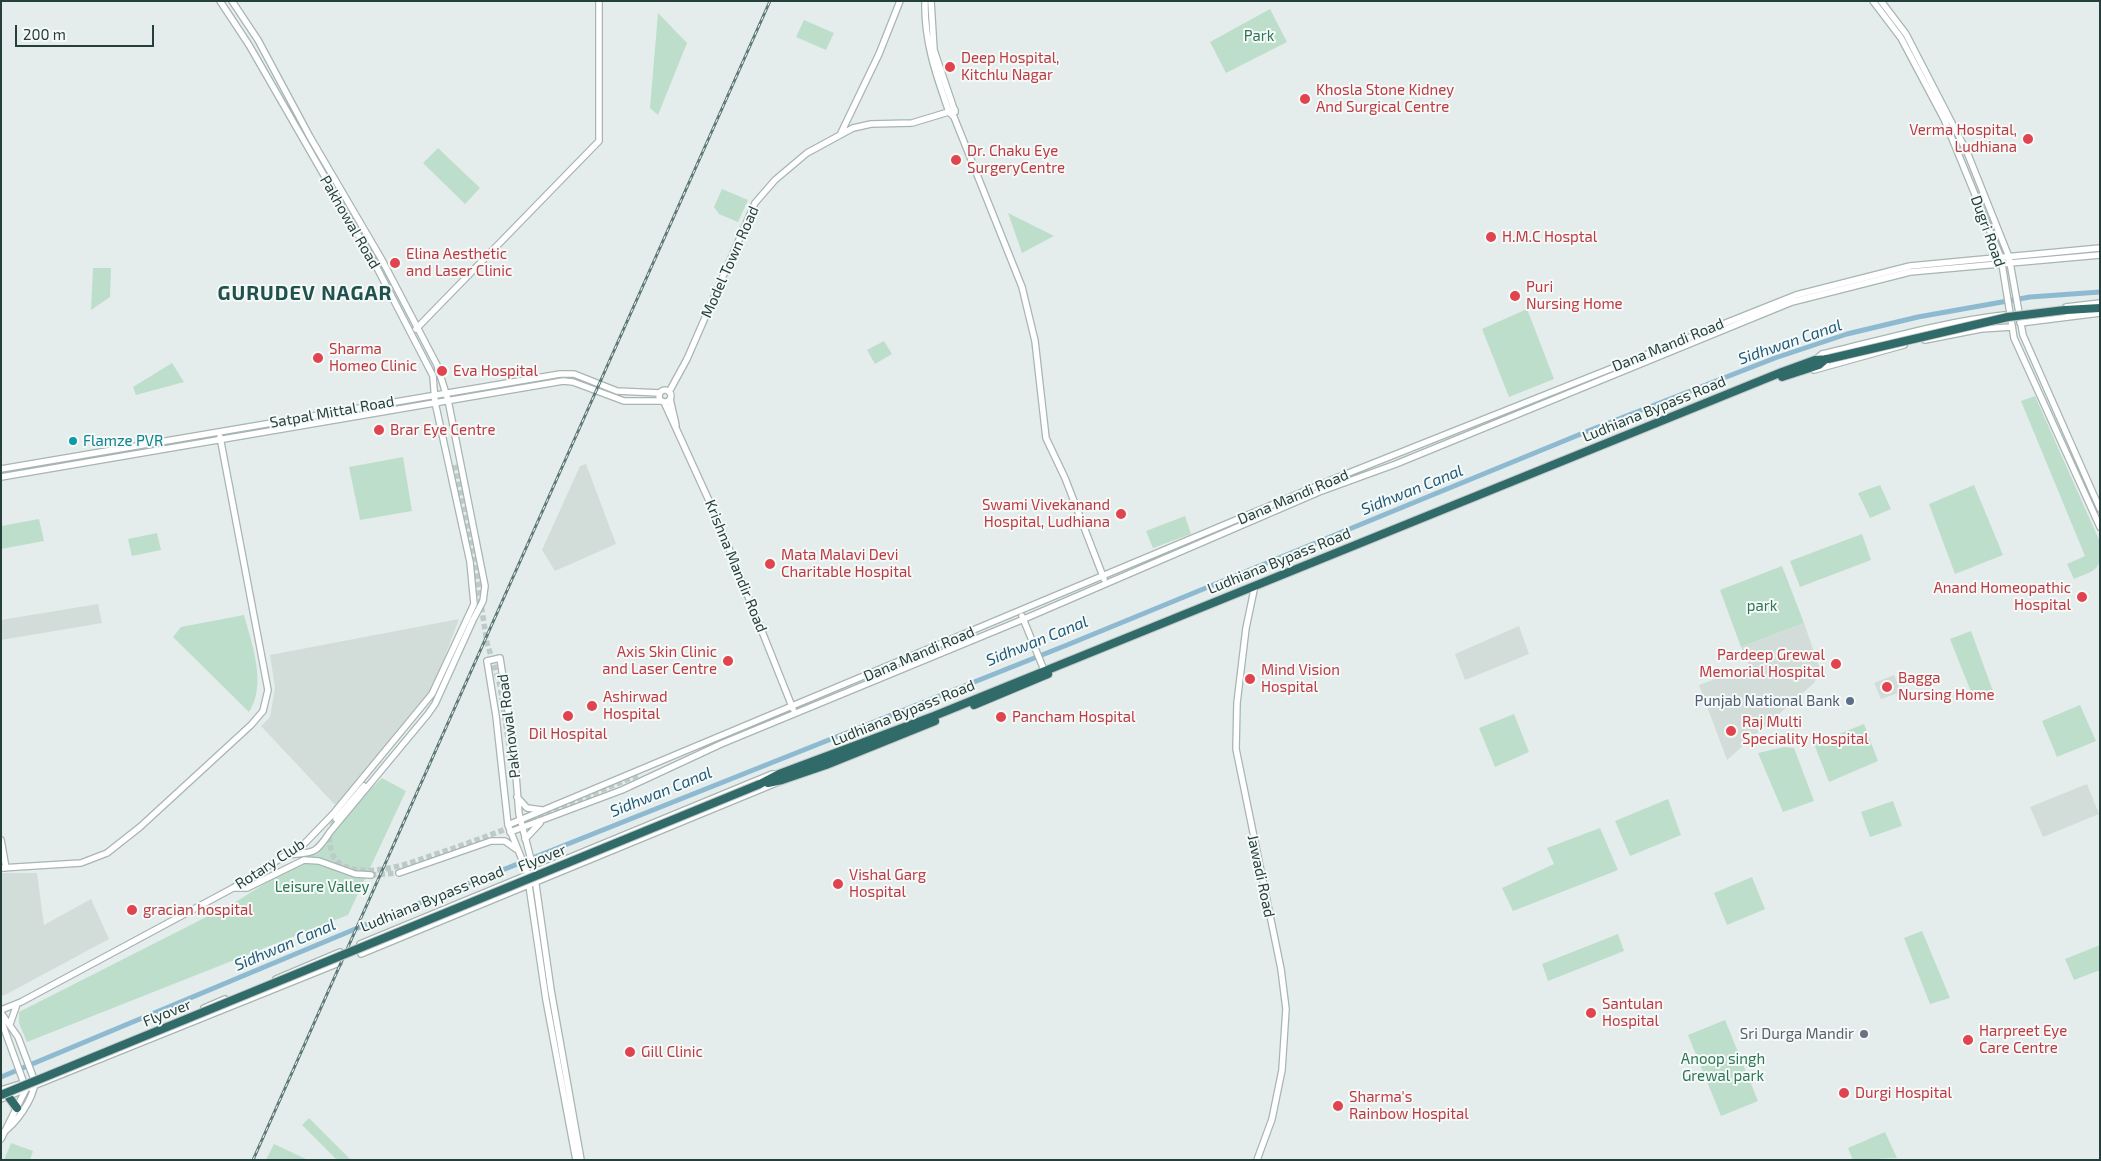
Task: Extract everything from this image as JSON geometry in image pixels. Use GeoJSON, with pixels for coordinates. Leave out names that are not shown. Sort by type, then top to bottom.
{"type":"FeatureCollection","features":[{"type":"Feature","properties":{"kind":"highway"},"geometry":{"type":"LineString","coordinates":[[1827,359],[2008,317],[2100,308]]}},
{"type":"Feature","properties":{"kind":"highway","name":"Ludhiana Bypass Road"},"geometry":{"type":"LineString","coordinates":[[780,777],[934,716],[1043,666],[1678,413],[1815,360],[1827,359]]}},
{"type":"Feature","properties":{"kind":"highway","name":"Ludhiana Bypass Road"},"geometry":{"type":"LineString","coordinates":[[780,777],[918,728],[1783,376],[1806,370],[1827,359]]}},
{"type":"Feature","properties":{"kind":"highway","name":"Flyover"},"geometry":{"type":"LineString","coordinates":[[4,1097],[780,777]]}},
{"type":"Feature","properties":{"kind":"highway"},"geometry":{"type":"LineString","coordinates":[[4,1097],[17,1108]]}},
{"type":"Feature","properties":{"kind":"street","name":"Pakhowal Road"},"geometry":{"type":"LineString","coordinates":[[220,1],[249,45],[375,264],[433,376],[435,402],[470,562],[474,604]]}},
{"type":"Feature","properties":{"kind":"street","name":"Pakhowal Road"},"geometry":{"type":"LineString","coordinates":[[232,1],[258,40],[433,355],[447,393],[481,561],[485,596],[470,618]]}},
{"type":"Feature","properties":{"kind":"street"},"geometry":{"type":"LineString","coordinates":[[412,334],[599,141],[600,1]]}},
{"type":"Feature","properties":{"kind":"street"},"geometry":{"type":"LineString","coordinates":[[841,133],[879,54],[900,1]]}},
{"type":"Feature","properties":{"kind":"street"},"geometry":{"type":"LineString","coordinates":[[509,828],[522,828],[544,820],[656,774],[793,710],[1024,619],[1104,580],[1065,478],[1046,438],[1035,341],[1022,287],[930,58],[924,18],[925,1]]}},
{"type":"Feature","properties":{"kind":"street"},"geometry":{"type":"LineString","coordinates":[[931,1],[934,50],[953,113]]}},
{"type":"Feature","properties":{"kind":"street","name":"Dugri Road"},"geometry":{"type":"LineString","coordinates":[[1873,1],[1901,38],[1944,119],[2001,261],[2014,338],[2100,527]]}},
{"type":"Feature","properties":{"kind":"street","name":"Dugri Road"},"geometry":{"type":"LineString","coordinates":[[1881,1],[1906,34],[1955,127],[2010,260],[2022,335],[2100,508]]}},
{"type":"Feature","properties":{"kind":"street","name":"Model Town Road"},"geometry":{"type":"LineString","coordinates":[[666,399],[691,350],[755,203],[787,169],[807,153],[841,133],[871,124],[912,123],[953,113]]}},
{"type":"Feature","properties":{"kind":"street","name":"Dana Mandi Road"},"geometry":{"type":"LineString","coordinates":[[509,828],[518,822],[793,710],[1020,612],[1104,580],[1336,478],[1796,295],[1910,266],[2001,261],[2100,248]]}},
{"type":"Feature","properties":{"kind":"street"},"geometry":{"type":"LineString","coordinates":[[2010,260],[2100,254]]}},
{"type":"Feature","properties":{"kind":"street"},"geometry":{"type":"LineString","coordinates":[[1815,360],[1822,354],[1895,335],[1976,318],[2100,303]]}},
{"type":"Feature","properties":{"kind":"street"},"geometry":{"type":"LineString","coordinates":[[2020,323],[2100,313]]}},
{"type":"Feature","properties":{"kind":"street"},"geometry":{"type":"LineString","coordinates":[[1806,370],[1820,368],[1920,341],[1981,329],[2011,326]]}},
{"type":"Feature","properties":{"kind":"street","name":"Satpal Mittal Road"},"geometry":{"type":"LineString","coordinates":[[1,469],[434,394],[567,373],[580,376],[617,392],[660,393],[665,390],[666,399]]}},
{"type":"Feature","properties":{"kind":"street"},"geometry":{"type":"LineString","coordinates":[[448,400],[563,381],[573,382],[624,401],[666,399]]}},
{"type":"Feature","properties":{"kind":"street","name":"Krishna Mandir Road"},"geometry":{"type":"LineString","coordinates":[[666,399],[676,427],[716,516],[793,710]]}},
{"type":"Feature","properties":{"kind":"street","name":"Satpal Mittal Road"},"geometry":{"type":"LineString","coordinates":[[1,478],[448,400]]}},
{"type":"Feature","properties":{"kind":"street"},"geometry":{"type":"LineString","coordinates":[[1,840],[3,868],[81,863],[107,853],[140,827],[251,725],[262,710],[268,690],[220,431]]}},
{"type":"Feature","properties":{"kind":"street","name":"Jawadi Road"},"geometry":{"type":"LineString","coordinates":[[1254,590],[1238,694],[1235,721],[1236,749],[1281,969],[1286,1008],[1284,1048],[1279,1085],[1272,1119],[1257,1160]]}},
{"type":"Feature","properties":{"kind":"street","name":"Rotary Club"},"geometry":{"type":"LineString","coordinates":[[1,1012],[233,888],[305,843],[333,814],[432,694],[470,618],[474,604]]}},
{"type":"Feature","properties":{"kind":"street"},"geometry":{"type":"LineString","coordinates":[[1020,612],[1043,666]]}},
{"type":"Feature","properties":{"kind":"street"},"geometry":{"type":"LineString","coordinates":[[286,855],[313,852],[320,848],[336,824],[419,726],[435,704],[470,618]]}},
{"type":"Feature","properties":{"kind":"street","name":"Pakhowal Road"},"geometry":{"type":"LineString","coordinates":[[576,1160],[546,1000],[530,884],[509,828],[496,716],[487,661],[500,658],[514,749],[518,822],[522,828],[527,850],[535,871],[551,990],[581,1160]]}},
{"type":"Feature","properties":{"kind":"street"},"geometry":{"type":"LineString","coordinates":[[335,821],[431,706],[434,701],[432,694]]}},
{"type":"Feature","properties":{"kind":"street"},"geometry":{"type":"LineString","coordinates":[[638,775],[648,769],[656,774]]}},
{"type":"Feature","properties":{"kind":"street","name":"Ludhiana Bypass Road"},"geometry":{"type":"LineString","coordinates":[[772,774],[780,777],[536,882],[361,954],[360,944],[527,873],[772,774]]}},
{"type":"Feature","properties":{"kind":"street"},"geometry":{"type":"LineString","coordinates":[[516,795],[527,808],[548,810]]}},
{"type":"Feature","properties":{"kind":"street"},"geometry":{"type":"LineString","coordinates":[[515,803],[518,822]]}},
{"type":"Feature","properties":{"kind":"street"},"geometry":{"type":"LineString","coordinates":[[525,839],[544,820]]}},
{"type":"Feature","properties":{"kind":"street"},"geometry":{"type":"LineString","coordinates":[[399,873],[491,841],[506,841],[518,851]]}},
{"type":"Feature","properties":{"kind":"street"},"geometry":{"type":"LineString","coordinates":[[233,888],[247,888],[304,860],[319,861],[355,874],[371,875]]}},
{"type":"Feature","properties":{"kind":"street"},"geometry":{"type":"LineString","coordinates":[[1,1090],[340,952],[339,963],[4,1097]]}},
{"type":"Feature","properties":{"kind":"street"},"geometry":{"type":"LineString","coordinates":[[10,1024],[17,1004]]}},
{"type":"Feature","properties":{"kind":"street"},"geometry":{"type":"LineString","coordinates":[[1,1012],[10,1024],[25,1053],[34,1076],[35,1086],[29,1100],[2,1136]]}},
{"type":"Feature","properties":{"kind":"street"},"geometry":{"type":"LineString","coordinates":[[1,1020],[26,1089],[2,1136]]}},
{"type":"Feature","properties":{"kind":"shaded area"},"geometry":{"type":"Polygon","coordinates":[[[586,464],[616,544],[555,571],[542,550],[580,466],[586,464]]]}},
{"type":"Feature","properties":{"kind":"shaded area"},"geometry":{"type":"Polygon","coordinates":[[[98,604],[102,623],[1,640],[1,620],[98,604]]]}},
{"type":"Feature","properties":{"kind":"shaded area"},"geometry":{"type":"Polygon","coordinates":[[[459,619],[431,693],[372,766],[335,805],[261,726],[270,717],[275,688],[270,655],[459,619]]]}},
{"type":"Feature","properties":{"kind":"shaded area"},"geometry":{"type":"Polygon","coordinates":[[[1804,623],[1820,669],[1814,683],[1727,760],[1699,685],[1749,666],[1741,647],[1804,623]]]}},
{"type":"Feature","properties":{"kind":"shaded area"},"geometry":{"type":"Polygon","coordinates":[[[1519,626],[1529,654],[1465,680],[1455,654],[1519,626]]]}},
{"type":"Feature","properties":{"kind":"shaded area","name":"Bagga Nursing Home"},"geometry":{"type":"Polygon","coordinates":[[[1894,675],[1901,692],[1881,699],[1874,683],[1894,675]]]}},
{"type":"Feature","properties":{"kind":"shaded area"},"geometry":{"type":"Polygon","coordinates":[[[2087,784],[2099,814],[2043,837],[2030,807],[2087,784]]]}},
{"type":"Feature","properties":{"kind":"shaded area"},"geometry":{"type":"Polygon","coordinates":[[[1,873],[37,873],[44,925],[91,899],[109,939],[3,996],[1,993],[1,873]]]}},
{"type":"Feature","properties":{"kind":"green space","name":"Park"},"geometry":{"type":"Polygon","coordinates":[[[1270,9],[1287,42],[1226,73],[1210,42],[1270,9]]]}},
{"type":"Feature","properties":{"kind":"green space"},"geometry":{"type":"Polygon","coordinates":[[[658,13],[687,43],[658,115],[650,108],[658,13]]]}},
{"type":"Feature","properties":{"kind":"green space"},"geometry":{"type":"Polygon","coordinates":[[[804,20],[834,33],[826,50],[796,37],[804,20]]]}},
{"type":"Feature","properties":{"kind":"green space"},"geometry":{"type":"Polygon","coordinates":[[[438,148],[480,188],[465,204],[423,163],[438,148]]]}},
{"type":"Feature","properties":{"kind":"green space"},"geometry":{"type":"Polygon","coordinates":[[[722,189],[748,200],[738,222],[719,214],[714,207],[722,189]]]}},
{"type":"Feature","properties":{"kind":"green space"},"geometry":{"type":"Polygon","coordinates":[[[1008,213],[1054,236],[1022,253],[1008,213]]]}},
{"type":"Feature","properties":{"kind":"green space"},"geometry":{"type":"Polygon","coordinates":[[[93,268],[111,268],[110,297],[91,310],[93,268]]]}},
{"type":"Feature","properties":{"kind":"green space"},"geometry":{"type":"Polygon","coordinates":[[[1527,309],[1554,379],[1509,397],[1482,329],[1527,309]]]}},
{"type":"Feature","properties":{"kind":"green space"},"geometry":{"type":"Polygon","coordinates":[[[884,341],[892,354],[875,364],[867,350],[884,341]]]}},
{"type":"Feature","properties":{"kind":"green space"},"geometry":{"type":"Polygon","coordinates":[[[172,363],[184,382],[136,395],[133,387],[172,363]]]}},
{"type":"Feature","properties":{"kind":"green space"},"geometry":{"type":"Polygon","coordinates":[[[2035,396],[2100,542],[2100,558],[2097,567],[2089,573],[2074,579],[2067,564],[2085,556],[2021,401],[2035,396]]]}},
{"type":"Feature","properties":{"kind":"green space"},"geometry":{"type":"Polygon","coordinates":[[[403,457],[412,511],[360,520],[349,467],[403,457]]]}},
{"type":"Feature","properties":{"kind":"green space"},"geometry":{"type":"Polygon","coordinates":[[[1880,485],[1891,509],[1870,518],[1858,493],[1880,485]]]}},
{"type":"Feature","properties":{"kind":"green space"},"geometry":{"type":"Polygon","coordinates":[[[1974,485],[2003,555],[1955,574],[1929,504],[1974,485]]]}},
{"type":"Feature","properties":{"kind":"green space"},"geometry":{"type":"Polygon","coordinates":[[[1185,516],[1191,534],[1153,548],[1146,531],[1185,516]]]}},
{"type":"Feature","properties":{"kind":"green space"},"geometry":{"type":"Polygon","coordinates":[[[39,519],[44,541],[1,549],[1,526],[39,519]]]}},
{"type":"Feature","properties":{"kind":"green space"},"geometry":{"type":"Polygon","coordinates":[[[157,533],[161,550],[132,556],[128,539],[157,533]]]}},
{"type":"Feature","properties":{"kind":"green space","name":"park"},"geometry":{"type":"Polygon","coordinates":[[[1862,534],[1871,560],[1800,587],[1790,561],[1862,534]]]}},
{"type":"Feature","properties":{"kind":"green space","name":"park"},"geometry":{"type":"Polygon","coordinates":[[[1782,566],[1804,623],[1741,647],[1720,590],[1782,566]]]}},
{"type":"Feature","properties":{"kind":"green space"},"geometry":{"type":"Polygon","coordinates":[[[244,615],[254,651],[257,677],[257,690],[249,712],[173,637],[181,627],[244,615]]]}},
{"type":"Feature","properties":{"kind":"green space"},"geometry":{"type":"Polygon","coordinates":[[[1971,631],[1994,694],[1975,702],[1950,639],[1971,631]]]}},
{"type":"Feature","properties":{"kind":"green space"},"geometry":{"type":"Polygon","coordinates":[[[2080,705],[2096,741],[2057,757],[2042,721],[2080,705]]]}},
{"type":"Feature","properties":{"kind":"green space"},"geometry":{"type":"Polygon","coordinates":[[[1514,714],[1529,752],[1495,767],[1479,728],[1514,714]]]}},
{"type":"Feature","properties":{"kind":"green space"},"geometry":{"type":"Polygon","coordinates":[[[1864,724],[1878,761],[1829,782],[1814,744],[1864,724]]]}},
{"type":"Feature","properties":{"kind":"green space"},"geometry":{"type":"Polygon","coordinates":[[[1784,747],[1794,748],[1814,801],[1783,812],[1758,753],[1784,747]]]}},
{"type":"Feature","properties":{"kind":"green space","name":"Leisure Valley"},"geometry":{"type":"Polygon","coordinates":[[[382,778],[406,791],[348,915],[27,1042],[19,1023],[19,1012],[234,903],[294,865],[382,778]]]}},
{"type":"Feature","properties":{"kind":"green space"},"geometry":{"type":"Polygon","coordinates":[[[1668,799],[1681,835],[1630,856],[1615,821],[1668,799]]]}},
{"type":"Feature","properties":{"kind":"green space"},"geometry":{"type":"Polygon","coordinates":[[[1893,801],[1902,826],[1870,837],[1861,812],[1893,801]]]}},
{"type":"Feature","properties":{"kind":"green space"},"geometry":{"type":"Polygon","coordinates":[[[1600,828],[1618,870],[1513,911],[1502,888],[1554,864],[1547,848],[1600,828]]]}},
{"type":"Feature","properties":{"kind":"green space"},"geometry":{"type":"Polygon","coordinates":[[[1752,877],[1765,909],[1727,925],[1714,893],[1752,877]]]}},
{"type":"Feature","properties":{"kind":"green space"},"geometry":{"type":"Polygon","coordinates":[[[1922,931],[1950,998],[1930,1004],[1904,938],[1922,931]]]}},
{"type":"Feature","properties":{"kind":"green space"},"geometry":{"type":"Polygon","coordinates":[[[1618,934],[1624,951],[1548,981],[1542,964],[1618,934]]]}},
{"type":"Feature","properties":{"kind":"green space"},"geometry":{"type":"Polygon","coordinates":[[[2100,945],[2100,970],[2074,980],[2065,959],[2100,945]]]}},
{"type":"Feature","properties":{"kind":"green space","name":"Anoop singh Grewal park"},"geometry":{"type":"Polygon","coordinates":[[[1725,1020],[1758,1101],[1721,1116],[1688,1035],[1725,1020]]]}},
{"type":"Feature","properties":{"kind":"green space"},"geometry":{"type":"Polygon","coordinates":[[[309,1118],[351,1160],[337,1160],[302,1125],[309,1118]]]}},
{"type":"Feature","properties":{"kind":"green space"},"geometry":{"type":"Polygon","coordinates":[[[1885,1132],[1897,1158],[1853,1160],[1848,1148],[1885,1132]]]}},
{"type":"Feature","properties":{"kind":"green space"},"geometry":{"type":"Polygon","coordinates":[[[11,1143],[33,1151],[30,1160],[4,1160],[11,1143]]]}},
{"type":"Feature","properties":{"kind":"green space"},"geometry":{"type":"Polygon","coordinates":[[[274,1144],[306,1159],[307,1160],[266,1160],[274,1144]]]}},
{"type":"Feature","properties":{"kind":"waterway","name":"Sidhwan Canal"},"geometry":{"type":"LineString","coordinates":[[1,1077],[372,922],[1067,645],[1593,429],[1775,358],[1847,334],[1918,317],[2030,297],[2100,292]]}},
{"type":"Feature","properties":{"kind":"tunnel"},"geometry":{"type":"LineString","coordinates":[[455,465],[473,551],[487,643],[500,685],[513,772]]}},
{"type":"Feature","properties":{"kind":"tunnel"},"geometry":{"type":"LineString","coordinates":[[335,821],[329,840],[336,860],[347,867],[355,869],[383,869],[418,860],[475,841],[638,775]]}},
{"type":"Feature","properties":{"kind":"tunnel"},"geometry":{"type":"LineString","coordinates":[[371,875],[399,873]]}},
{"type":"Feature","properties":{"kind":"railway"},"geometry":{"type":"LineString","coordinates":[[253,1160],[770,1]]}},
{"type":"Feature","properties":{"kind":"place","name":"Deep Hospital, Kitchlu Nagar"},"geometry":{"type":"Point","coordinates":[950,67]}},
{"type":"Feature","properties":{"kind":"place","name":"Khosla Stone Kidney And Surgical Centre"},"geometry":{"type":"Point","coordinates":[1305,99]}},
{"type":"Feature","properties":{"kind":"place","name":"Verma Hospital, Ludhiana"},"geometry":{"type":"Point","coordinates":[2028,139]}},
{"type":"Feature","properties":{"kind":"place","name":"Dr. Chaku Eye SurgeryCentre"},"geometry":{"type":"Point","coordinates":[956,160]}},
{"type":"Feature","properties":{"kind":"place","name":"H.M.C Hosptal"},"geometry":{"type":"Point","coordinates":[1491,237]}},
{"type":"Feature","properties":{"kind":"place","name":"Elina Aesthetic and Laser Clinic"},"geometry":{"type":"Point","coordinates":[395,263]}},
{"type":"Feature","properties":{"kind":"place","name":"Puri Nursing Home"},"geometry":{"type":"Point","coordinates":[1515,296]}},
{"type":"Feature","properties":{"kind":"place","name":"Sharma Homeo Clinic"},"geometry":{"type":"Point","coordinates":[318,358]}},
{"type":"Feature","properties":{"kind":"place","name":"Eva Hospital"},"geometry":{"type":"Point","coordinates":[442,371]}},
{"type":"Feature","properties":{"kind":"place","name":"Brar Eye Centre"},"geometry":{"type":"Point","coordinates":[379,430]}},
{"type":"Feature","properties":{"kind":"place","name":"Flamze PVR"},"geometry":{"type":"Point","coordinates":[73,441]}},
{"type":"Feature","properties":{"kind":"place","name":"Swami Vivekanand Hospital, Ludhiana"},"geometry":{"type":"Point","coordinates":[1121,514]}},
{"type":"Feature","properties":{"kind":"place","name":"Mata Malavi Devi Charitable Hospital"},"geometry":{"type":"Point","coordinates":[770,564]}},
{"type":"Feature","properties":{"kind":"place","name":"Anand Homeopathic Hospital"},"geometry":{"type":"Point","coordinates":[2082,597]}},
{"type":"Feature","properties":{"kind":"place","name":"Axis Skin Clinic and Laser Centre"},"geometry":{"type":"Point","coordinates":[728,661]}},
{"type":"Feature","properties":{"kind":"place","name":"Pardeep Grewal Memorial Hospital"},"geometry":{"type":"Point","coordinates":[1836,664]}},
{"type":"Feature","properties":{"kind":"place","name":"Mind Vision Hospital"},"geometry":{"type":"Point","coordinates":[1250,679]}},
{"type":"Feature","properties":{"kind":"place","name":"Bagga Nursing Home"},"geometry":{"type":"Point","coordinates":[1887,687]}},
{"type":"Feature","properties":{"kind":"place","name":"Punjab National Bank"},"geometry":{"type":"Point","coordinates":[1850,701]}},
{"type":"Feature","properties":{"kind":"place","name":"Ashirwad Hospital"},"geometry":{"type":"Point","coordinates":[592,706]}},
{"type":"Feature","properties":{"kind":"place","name":"Dil Hospital"},"geometry":{"type":"Point","coordinates":[568,716]}},
{"type":"Feature","properties":{"kind":"place","name":"Pancham Hospital"},"geometry":{"type":"Point","coordinates":[1001,717]}},
{"type":"Feature","properties":{"kind":"place","name":"Raj Multi Speciality Hospital"},"geometry":{"type":"Point","coordinates":[1731,731]}},
{"type":"Feature","properties":{"kind":"place","name":"Vishal Garg Hospital"},"geometry":{"type":"Point","coordinates":[838,884]}},
{"type":"Feature","properties":{"kind":"place","name":"gracian hospital"},"geometry":{"type":"Point","coordinates":[132,910]}},
{"type":"Feature","properties":{"kind":"place","name":"Santulan Hospital"},"geometry":{"type":"Point","coordinates":[1591,1013]}},
{"type":"Feature","properties":{"kind":"place","name":"Sri Durga Mandir"},"geometry":{"type":"Point","coordinates":[1864,1034]}},
{"type":"Feature","properties":{"kind":"place","name":"Harpreet Eye Care Centre"},"geometry":{"type":"Point","coordinates":[1968,1040]}},
{"type":"Feature","properties":{"kind":"place","name":"Gill Clinic"},"geometry":{"type":"Point","coordinates":[630,1052]}},
{"type":"Feature","properties":{"kind":"place","name":"Durgi Hospital"},"geometry":{"type":"Point","coordinates":[1844,1093]}},
{"type":"Feature","properties":{"kind":"place","name":"Sharma's Rainbow Hospital"},"geometry":{"type":"Point","coordinates":[1338,1106]}},
{"type":"Feature","properties":{"kind":"district","name":"GURUDEV NAGAR"},"geometry":{"type":"Point","coordinates":[305,293]}}]}
